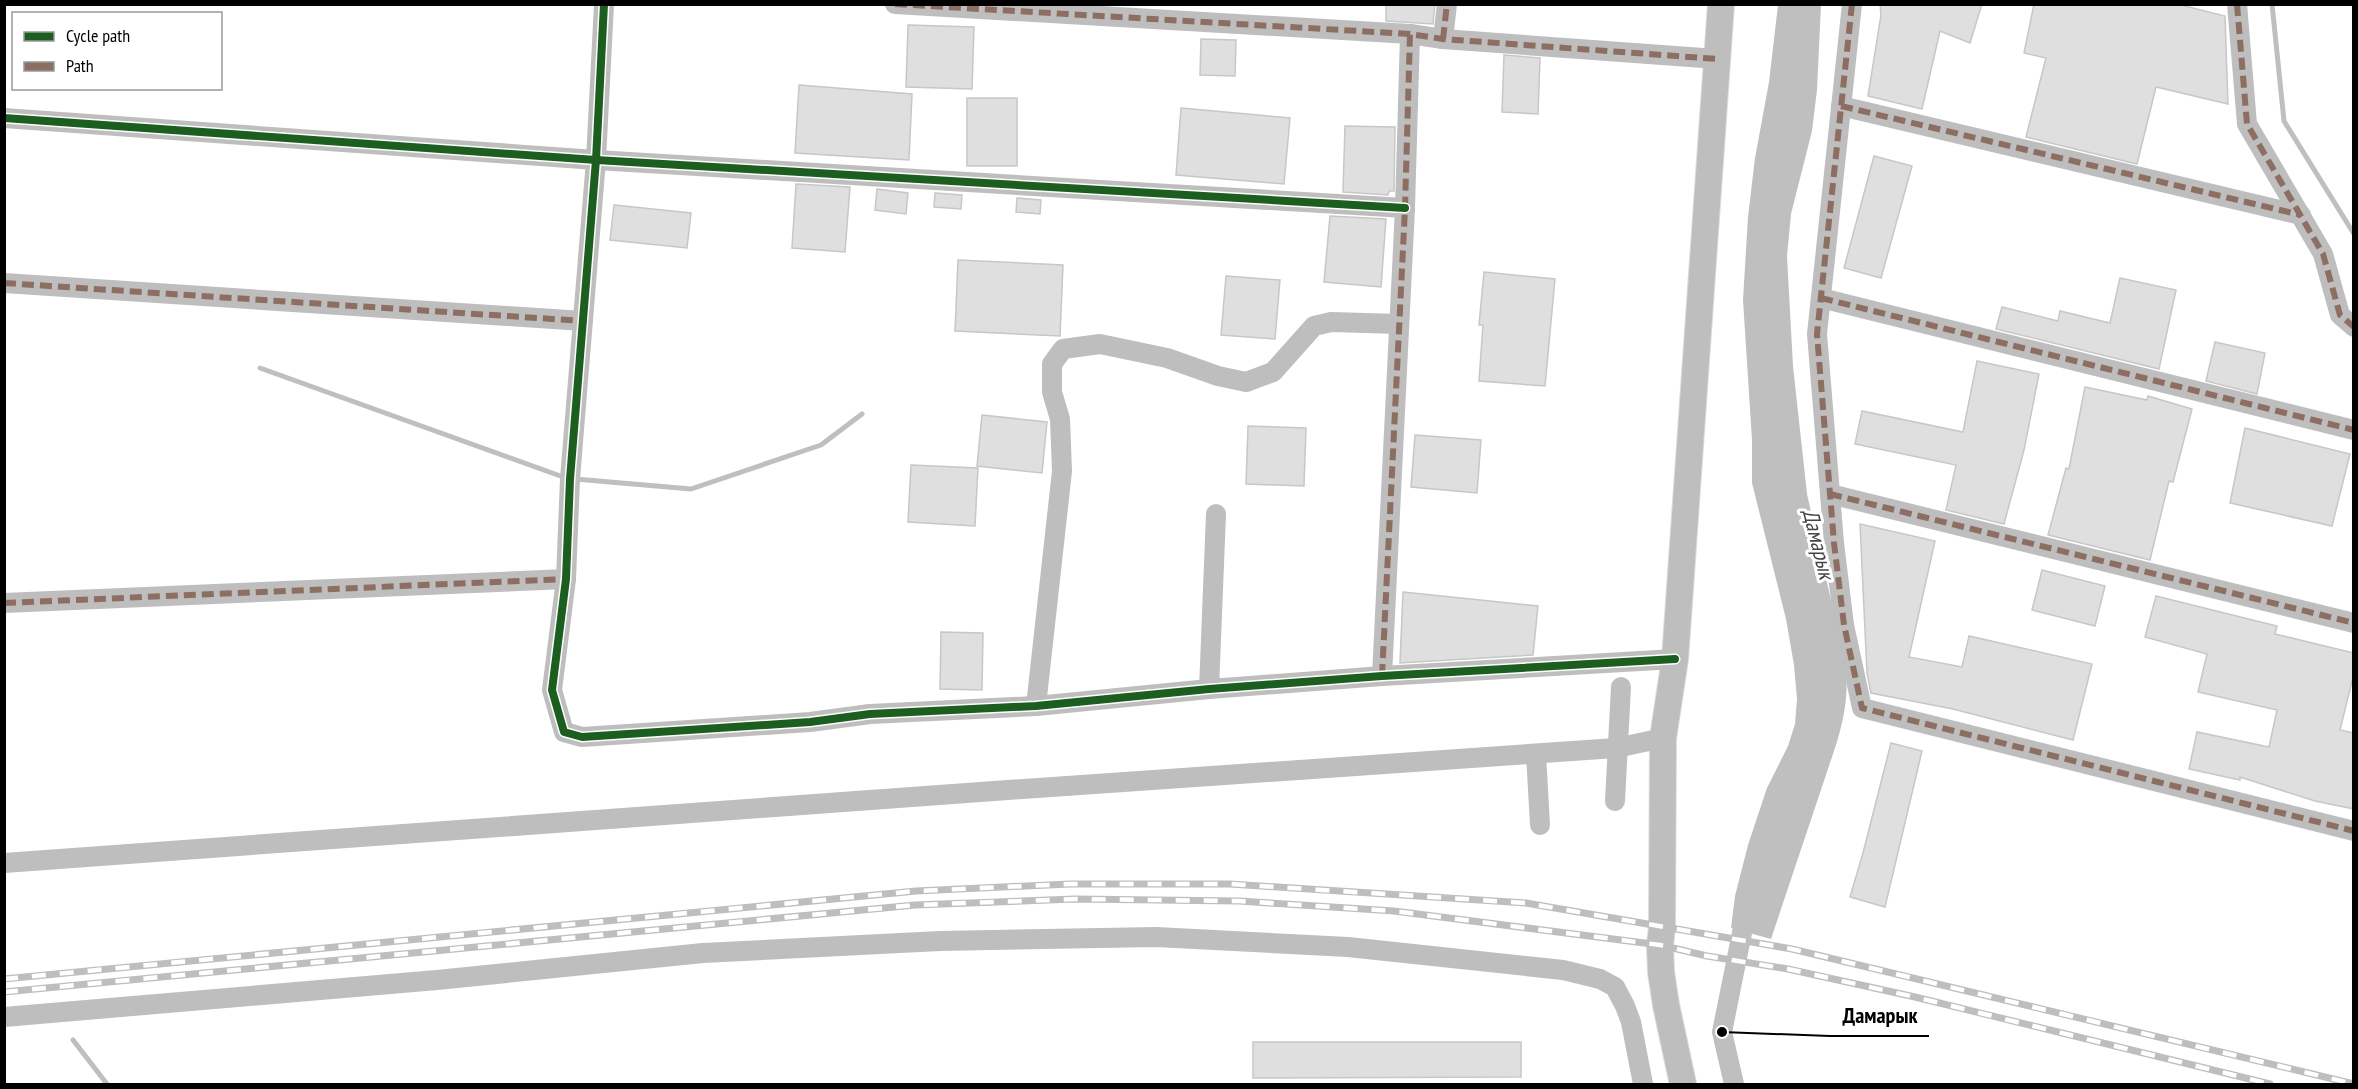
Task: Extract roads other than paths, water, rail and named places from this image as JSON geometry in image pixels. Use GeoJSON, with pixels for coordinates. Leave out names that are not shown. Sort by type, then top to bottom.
{"type":"FeatureCollection","features":[{"type":"Feature","properties":{"kind":"main road"},"geometry":{"type":"LineString","coordinates":[[1683,1084],[1661,972],[1663,738],[1675,659],[1721,4]]}},
{"type":"Feature","properties":{"kind":"street"},"geometry":{"type":"LineString","coordinates":[[604,4],[596,160],[570,479],[566,579],[552,690],[564,732],[582,737],[810,722],[870,714],[1036,706],[1209,689],[1382,676],[1675,659]]}},
{"type":"Feature","properties":{"kind":"street"},"geometry":{"type":"LineString","coordinates":[[895,4],[1410,34],[1443,39],[1717,59]]}},
{"type":"Feature","properties":{"kind":"street"},"geometry":{"type":"LineString","coordinates":[[1443,39],[1448,4]]}},
{"type":"Feature","properties":{"kind":"street"},"geometry":{"type":"LineString","coordinates":[[1852,4],[1817,334],[1830,494],[1844,625],[1862,708],[2354,831]]}},
{"type":"Feature","properties":{"kind":"street"},"geometry":{"type":"LineString","coordinates":[[2237,4],[2247,124],[2323,254],[2340,315],[2354,327]]}},
{"type":"Feature","properties":{"kind":"street"},"geometry":{"type":"LineString","coordinates":[[1382,676],[1400,324],[1410,34]]}},
{"type":"Feature","properties":{"kind":"street"},"geometry":{"type":"LineString","coordinates":[[1841,106],[2301,215]]}},
{"type":"Feature","properties":{"kind":"street"},"geometry":{"type":"LineString","coordinates":[[4,118],[596,160],[1405,208]]}},
{"type":"Feature","properties":{"kind":"street"},"geometry":{"type":"LineString","coordinates":[[4,283],[583,321]]}},
{"type":"Feature","properties":{"kind":"street"},"geometry":{"type":"LineString","coordinates":[[1821,298],[2354,430]]}},
{"type":"Feature","properties":{"kind":"street"},"geometry":{"type":"LineString","coordinates":[[1036,706],[1062,471],[1060,419],[1052,392],[1052,364],[1063,349],[1100,344],[1167,358],[1218,376],[1246,382],[1273,372],[1314,326],[1332,322],[1400,324]]}},
{"type":"Feature","properties":{"kind":"street"},"geometry":{"type":"LineString","coordinates":[[1830,494],[2354,623]]}},
{"type":"Feature","properties":{"kind":"street"},"geometry":{"type":"LineString","coordinates":[[1209,689],[1215,514]]}},
{"type":"Feature","properties":{"kind":"street"},"geometry":{"type":"LineString","coordinates":[[4,603],[566,579]]}},
{"type":"Feature","properties":{"kind":"street"},"geometry":{"type":"LineString","coordinates":[[1615,801],[1620,687]]}},
{"type":"Feature","properties":{"kind":"street"},"geometry":{"type":"LineString","coordinates":[[4,863],[1616,748],[1663,738]]}},
{"type":"Feature","properties":{"kind":"street"},"geometry":{"type":"LineString","coordinates":[[1536,754],[1539,825]]}},
{"type":"Feature","properties":{"kind":"street"},"geometry":{"type":"LineString","coordinates":[[4,1017],[449,978],[703,952],[939,940],[1156,937],[1348,947],[1563,970],[1600,979],[1615,987],[1625,1006],[1631,1022],[1643,1084]]}},
{"type":"Feature","properties":{"kind":"waterway"},"geometry":{"type":"LineString","coordinates":[[2272,4],[2284,121],[2354,234]]}},
{"type":"Feature","properties":{"kind":"waterway"},"geometry":{"type":"LineString","coordinates":[[260,368],[566,478]]}},
{"type":"Feature","properties":{"kind":"waterway"},"geometry":{"type":"LineString","coordinates":[[575,479],[691,489],[821,445],[862,414]]}},
{"type":"Feature","properties":{"kind":"waterway","name":"Дамарык"},"geometry":{"type":"LineString","coordinates":[[1734,1084],[1722,1032],[1747,908]]}},
{"type":"Feature","properties":{"kind":"waterway"},"geometry":{"type":"LineString","coordinates":[[73,1040],[107,1084]]}},
{"type":"Feature","properties":{"kind":"railway"},"geometry":{"type":"LineString","coordinates":[[4,979],[916,891],[1070,884],[1230,884],[1526,903],[1792,949],[2354,1084]]}},
{"type":"Feature","properties":{"kind":"railway"},"geometry":{"type":"LineString","coordinates":[[4,992],[915,905],[1075,899],[1239,901],[1394,911],[1660,945],[1707,956],[1788,969],[1915,997],[2270,1084]]}},
{"type":"Feature","properties":{"kind":"place","name":"Дамарык"},"geometry":{"type":"Point","coordinates":[1722,1032]}}]}
